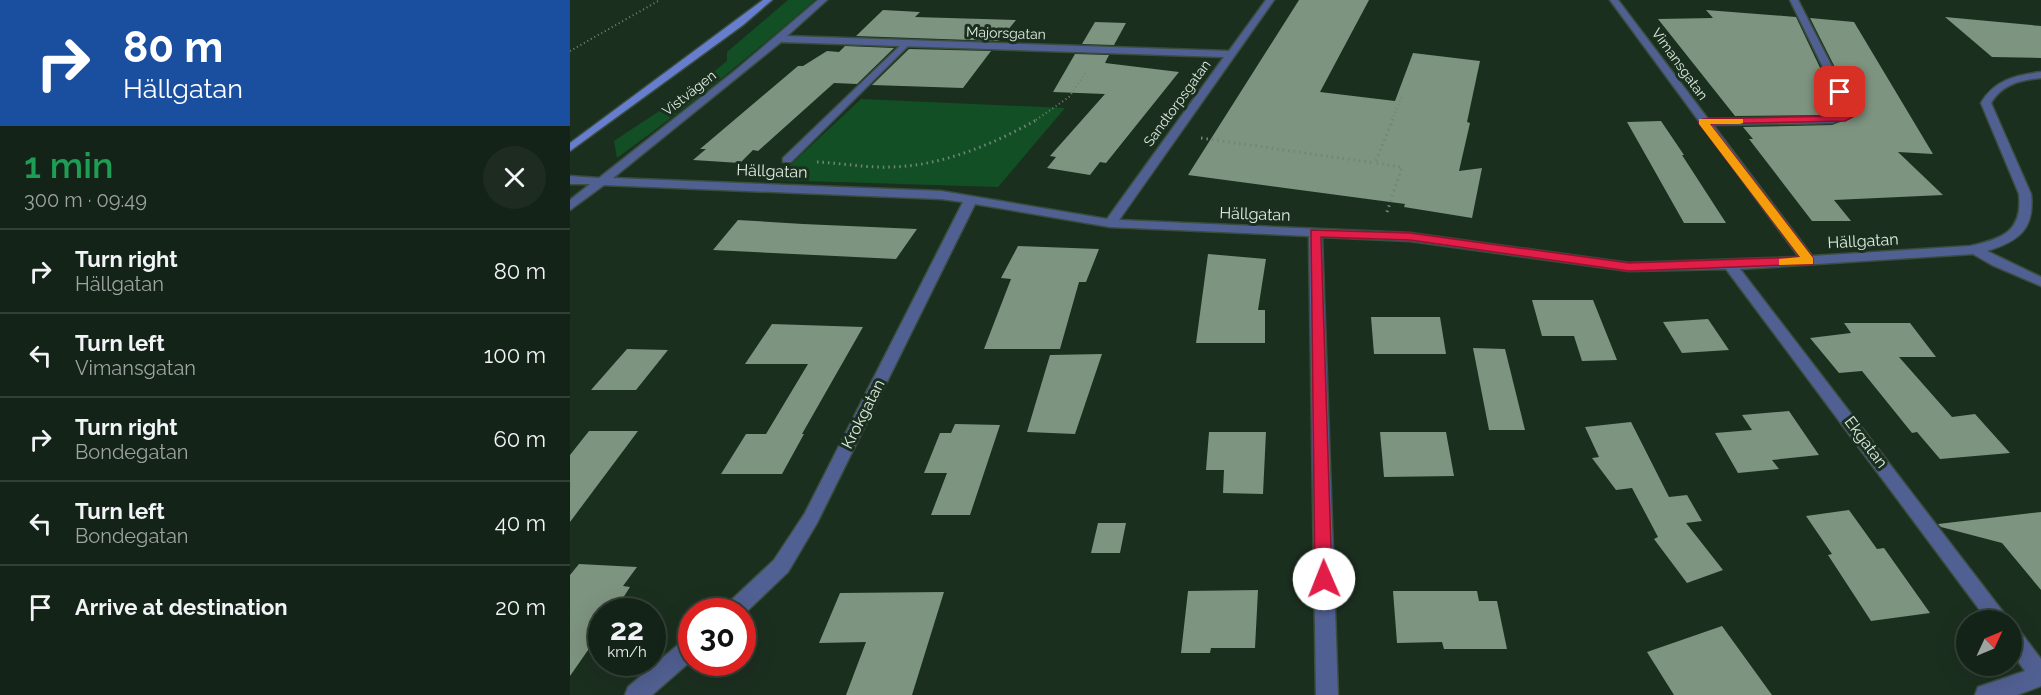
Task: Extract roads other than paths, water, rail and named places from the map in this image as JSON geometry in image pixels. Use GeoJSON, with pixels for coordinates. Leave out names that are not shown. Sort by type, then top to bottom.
{"type":"FeatureCollection","features":[{"type":"Feature","properties":{"kind":"main road","name":"Vistvägen"},"geometry":{"type":"LineString","coordinates":[[570,148],[768,0]]}},
{"type":"Feature","properties":{"kind":"street","name":"Vistvägen"},"geometry":{"type":"LineString","coordinates":[[570,206],[781,39],[823,0]]}},
{"type":"Feature","properties":{"kind":"street","name":"Sandtorpsgatan"},"geometry":{"type":"LineString","coordinates":[[1110,223],[1270,0]]}},
{"type":"Feature","properties":{"kind":"street","name":"Vimansgatan"},"geometry":{"type":"LineString","coordinates":[[1614,0],[1809,261]]}},
{"type":"Feature","properties":{"kind":"street"},"geometry":{"type":"LineString","coordinates":[[1703,122],[1832,120],[1848,116],[1849,110],[1794,0]]}},
{"type":"Feature","properties":{"kind":"street","name":"Majorsgatan"},"geometry":{"type":"LineString","coordinates":[[781,39],[1231,54]]}},
{"type":"Feature","properties":{"kind":"street"},"geometry":{"type":"LineString","coordinates":[[787,160],[906,43]]}},
{"type":"Feature","properties":{"kind":"street","name":"Hällgatan"},"geometry":{"type":"LineString","coordinates":[[570,180],[896,192],[971,199],[1110,223],[1410,237],[1629,267],[1730,265],[1977,250],[2000,242],[2023,226],[2028,206],[2022,184],[1986,103],[2001,85],[2041,75]]}},
{"type":"Feature","properties":{"kind":"street","name":"Krokgatan"},"geometry":{"type":"LineString","coordinates":[[748,598],[781,566],[811,519],[971,199]]}},
{"type":"Feature","properties":{"kind":"street"},"geometry":{"type":"LineString","coordinates":[[1315,233],[1327,695]]}},
{"type":"Feature","properties":{"kind":"street"},"geometry":{"type":"LineString","coordinates":[[1977,250],[2041,282]]}},
{"type":"Feature","properties":{"kind":"street","name":"Ekgatan"},"geometry":{"type":"LineString","coordinates":[[1730,265],[1992,610]]}},
{"type":"Feature","properties":{"kind":"street"},"geometry":{"type":"LineString","coordinates":[[1986,695],[2041,676],[2022,650]]}},
{"type":"Feature","properties":{"kind":"street"},"geometry":{"type":"LineString","coordinates":[[636,695],[678,658]]}}]}
